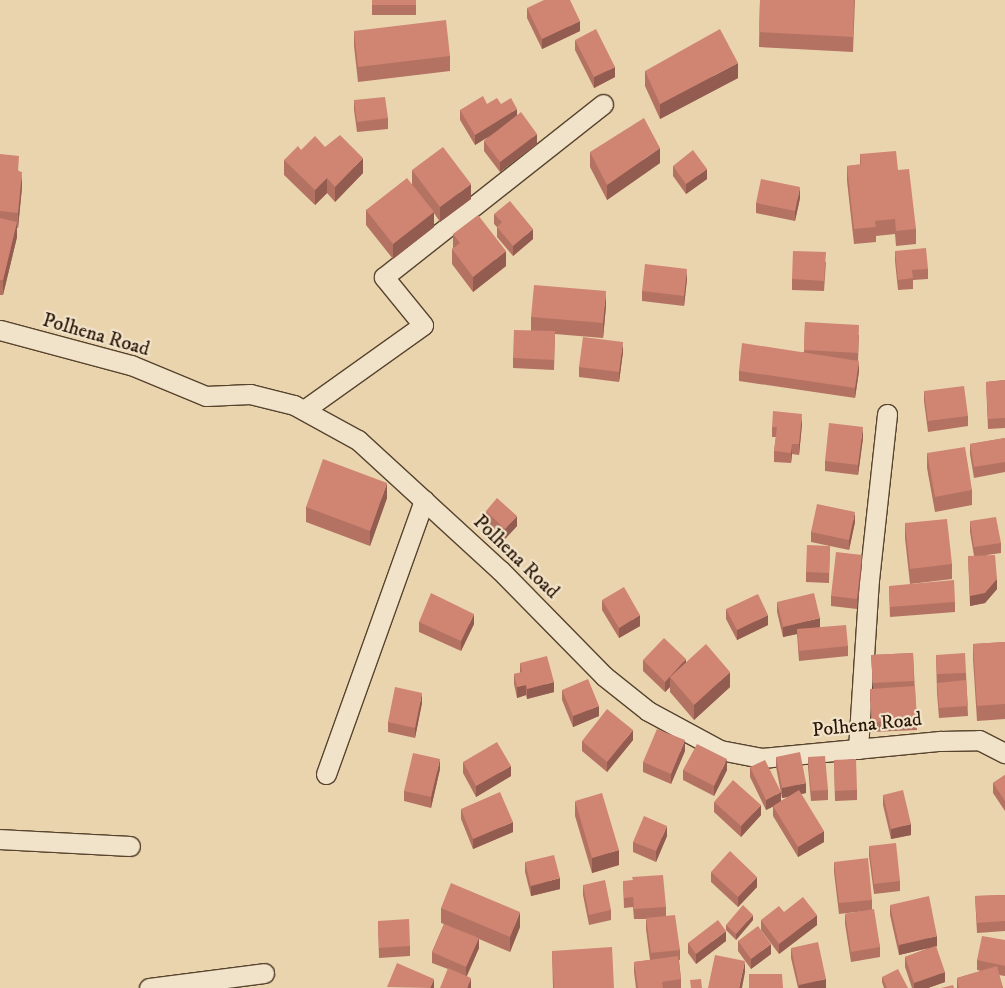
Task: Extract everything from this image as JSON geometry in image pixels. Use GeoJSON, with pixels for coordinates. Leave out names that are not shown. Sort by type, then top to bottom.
{"type":"FeatureCollection","features":[{"type":"Feature","properties":{"kind":"street"},"geometry":{"type":"LineString","coordinates":[[304,410],[423,325],[384,277],[604,104]]}},
{"type":"Feature","properties":{"kind":"street","name":"Polhena Road"},"geometry":{"type":"LineString","coordinates":[[0,330],[131,365],[206,396],[250,394],[304,410],[358,440],[500,570],[604,676],[648,711],[688,735],[720,750],[762,758],[978,740],[1005,753]]}},
{"type":"Feature","properties":{"kind":"street"},"geometry":{"type":"LineString","coordinates":[[858,750],[869,580],[887,414]]}},
{"type":"Feature","properties":{"kind":"street"},"geometry":{"type":"LineString","coordinates":[[326,774],[424,500]]}},
{"type":"Feature","properties":{"kind":"street"},"geometry":{"type":"LineString","coordinates":[[0,840],[130,846]]}},
{"type":"Feature","properties":{"kind":"street"},"geometry":{"type":"LineString","coordinates":[[149,988],[264,974]]}},
{"type":"Feature","properties":{"kind":"building"},"geometry":{"type":"Polygon","coordinates":[[[372,0],[416,0],[416,5],[372,5],[372,0]]]}},
{"type":"Feature","properties":{"kind":"building"},"geometry":{"type":"Polygon","coordinates":[[[544,0],[570,0],[580,21],[542,39],[527,8],[544,0]]]}},
{"type":"Feature","properties":{"kind":"building"},"geometry":{"type":"Polygon","coordinates":[[[760,0],[854,0],[853,37],[759,32],[760,0]]]}},
{"type":"Feature","properties":{"kind":"building"},"geometry":{"type":"Polygon","coordinates":[[[446,20],[450,56],[358,67],[354,31],[446,20]]]}},
{"type":"Feature","properties":{"kind":"building"},"geometry":{"type":"Polygon","coordinates":[[[596,29],[615,67],[594,77],[575,40],[596,29]]]}},
{"type":"Feature","properties":{"kind":"building"},"geometry":{"type":"Polygon","coordinates":[[[720,29],[738,63],[660,104],[645,71],[720,29]]]}},
{"type":"Feature","properties":{"kind":"building"},"geometry":{"type":"Polygon","coordinates":[[[483,96],[487,104],[497,98],[501,104],[511,98],[517,109],[475,135],[460,110],[483,96]]]}},
{"type":"Feature","properties":{"kind":"building"},"geometry":{"type":"Polygon","coordinates":[[[385,97],[388,118],[357,122],[354,100],[385,97]]]}},
{"type":"Feature","properties":{"kind":"building"},"geometry":{"type":"Polygon","coordinates":[[[521,112],[537,134],[500,162],[484,141],[521,112]]]}},
{"type":"Feature","properties":{"kind":"building"},"geometry":{"type":"Polygon","coordinates":[[[644,118],[660,148],[607,185],[590,152],[644,118]]]}},
{"type":"Feature","properties":{"kind":"building"},"geometry":{"type":"Polygon","coordinates":[[[340,135],[363,158],[335,187],[327,178],[315,190],[284,160],[298,146],[301,150],[315,136],[325,147],[340,135]]]}},
{"type":"Feature","properties":{"kind":"building"},"geometry":{"type":"Polygon","coordinates":[[[443,147],[471,184],[440,207],[412,170],[443,147]]]}},
{"type":"Feature","properties":{"kind":"building"},"geometry":{"type":"Polygon","coordinates":[[[693,150],[707,169],[686,184],[673,166],[693,150]]]}},
{"type":"Feature","properties":{"kind":"building"},"geometry":{"type":"Polygon","coordinates":[[[896,151],[898,170],[909,169],[916,229],[896,231],[895,219],[875,221],[876,227],[854,229],[847,166],[861,164],[860,154],[896,151]]]}},
{"type":"Feature","properties":{"kind":"building"},"geometry":{"type":"Polygon","coordinates":[[[0,154],[19,156],[18,171],[22,172],[18,213],[0,211],[0,154]]]}},
{"type":"Feature","properties":{"kind":"building"},"geometry":{"type":"Polygon","coordinates":[[[407,178],[434,212],[393,244],[366,210],[407,178]]]}},
{"type":"Feature","properties":{"kind":"building"},"geometry":{"type":"Polygon","coordinates":[[[761,179],[800,187],[795,211],[756,203],[761,179]]]}},
{"type":"Feature","properties":{"kind":"building"},"geometry":{"type":"Polygon","coordinates":[[[510,201],[533,229],[513,246],[497,227],[502,222],[494,214],[510,201]]]}},
{"type":"Feature","properties":{"kind":"building"},"geometry":{"type":"Polygon","coordinates":[[[478,215],[506,251],[473,277],[452,249],[460,243],[453,234],[478,215]]]}},
{"type":"Feature","properties":{"kind":"building"},"geometry":{"type":"Polygon","coordinates":[[[0,218],[17,222],[3,280],[0,280],[0,218]]]}},
{"type":"Feature","properties":{"kind":"building"},"geometry":{"type":"Polygon","coordinates":[[[926,248],[928,269],[912,270],[913,278],[898,280],[895,251],[926,248]]]}},
{"type":"Feature","properties":{"kind":"building"},"geometry":{"type":"Polygon","coordinates":[[[793,251],[826,252],[824,281],[792,279],[793,251]]]}},
{"type":"Feature","properties":{"kind":"building"},"geometry":{"type":"Polygon","coordinates":[[[645,264],[687,269],[684,296],[642,291],[645,264]]]}},
{"type":"Feature","properties":{"kind":"building"},"geometry":{"type":"Polygon","coordinates":[[[534,285],[606,291],[603,323],[531,317],[534,285]]]}},
{"type":"Feature","properties":{"kind":"building"},"geometry":{"type":"Polygon","coordinates":[[[805,322],[859,325],[858,353],[804,350],[805,322]]]}},
{"type":"Feature","properties":{"kind":"building"},"geometry":{"type":"Polygon","coordinates":[[[514,330],[555,331],[554,360],[513,358],[514,330]]]}},
{"type":"Feature","properties":{"kind":"building"},"geometry":{"type":"Polygon","coordinates":[[[583,337],[623,342],[619,372],[579,367],[583,337]]]}},
{"type":"Feature","properties":{"kind":"building"},"geometry":{"type":"Polygon","coordinates":[[[742,343],[859,361],[855,388],[739,371],[742,343]]]}},
{"type":"Feature","properties":{"kind":"building"},"geometry":{"type":"Polygon","coordinates":[[[1005,380],[1005,418],[988,419],[986,382],[1005,380]]]}},
{"type":"Feature","properties":{"kind":"building"},"geometry":{"type":"Polygon","coordinates":[[[964,386],[968,416],[928,421],[924,391],[964,386]]]}},
{"type":"Feature","properties":{"kind":"building"},"geometry":{"type":"Polygon","coordinates":[[[773,411],[802,414],[799,444],[792,444],[791,453],[774,451],[777,427],[772,427],[773,411]]]}},
{"type":"Feature","properties":{"kind":"building"},"geometry":{"type":"Polygon","coordinates":[[[829,423],[863,427],[858,465],[825,461],[829,423]]]}},
{"type":"Feature","properties":{"kind":"building"},"geometry":{"type":"Polygon","coordinates":[[[1005,438],[1005,462],[974,467],[970,444],[1005,438]]]}},
{"type":"Feature","properties":{"kind":"building"},"geometry":{"type":"Polygon","coordinates":[[[965,447],[972,490],[935,497],[927,453],[965,447]]]}},
{"type":"Feature","properties":{"kind":"building"},"geometry":{"type":"Polygon","coordinates":[[[323,459],[387,483],[370,531],[306,507],[323,459]]]}},
{"type":"Feature","properties":{"kind":"building"},"geometry":{"type":"Polygon","coordinates":[[[497,498],[517,516],[505,529],[486,511],[497,498]]]}},
{"type":"Feature","properties":{"kind":"building"},"geometry":{"type":"Polygon","coordinates":[[[817,504],[855,512],[849,540],[811,532],[817,504]]]}},
{"type":"Feature","properties":{"kind":"building"},"geometry":{"type":"Polygon","coordinates":[[[996,517],[1001,543],[974,547],[970,521],[996,517]]]}},
{"type":"Feature","properties":{"kind":"building"},"geometry":{"type":"Polygon","coordinates":[[[947,519],[952,564],[910,569],[905,523],[947,519]]]}},
{"type":"Feature","properties":{"kind":"building"},"geometry":{"type":"Polygon","coordinates":[[[807,545],[830,546],[829,573],[806,572],[807,545]]]}},
{"type":"Feature","properties":{"kind":"building"},"geometry":{"type":"Polygon","coordinates":[[[836,552],[862,555],[857,599],[831,596],[836,552]]]}},
{"type":"Feature","properties":{"kind":"building"},"geometry":{"type":"Polygon","coordinates":[[[995,555],[997,579],[985,593],[970,596],[968,556],[995,555]]]}},
{"type":"Feature","properties":{"kind":"building"},"geometry":{"type":"Polygon","coordinates":[[[954,580],[955,602],[890,607],[889,586],[954,580]]]}},
{"type":"Feature","properties":{"kind":"building"},"geometry":{"type":"Polygon","coordinates":[[[624,587],[640,615],[619,628],[602,600],[624,587]]]}},
{"type":"Feature","properties":{"kind":"building"},"geometry":{"type":"Polygon","coordinates":[[[431,593],[474,614],[461,641],[419,622],[431,593]]]}},
{"type":"Feature","properties":{"kind":"building"},"geometry":{"type":"Polygon","coordinates":[[[814,593],[820,618],[783,627],[777,602],[814,593]]]}},
{"type":"Feature","properties":{"kind":"building"},"geometry":{"type":"Polygon","coordinates":[[[758,594],[768,615],[737,630],[726,609],[758,594]]]}},
{"type":"Feature","properties":{"kind":"building"},"geometry":{"type":"Polygon","coordinates":[[[846,625],[848,646],[799,651],[797,629],[846,625]]]}},
{"type":"Feature","properties":{"kind":"building"},"geometry":{"type":"Polygon","coordinates":[[[664,638],[686,659],[665,682],[643,660],[664,638]]]}},
{"type":"Feature","properties":{"kind":"building"},"geometry":{"type":"Polygon","coordinates":[[[1005,642],[1005,704],[977,706],[973,644],[1005,642]]]}},
{"type":"Feature","properties":{"kind":"building"},"geometry":{"type":"Polygon","coordinates":[[[706,644],[730,672],[694,705],[670,677],[706,644]]]}},
{"type":"Feature","properties":{"kind":"building"},"geometry":{"type":"Polygon","coordinates":[[[913,653],[914,681],[873,683],[871,655],[913,653]]]}},
{"type":"Feature","properties":{"kind":"building"},"geometry":{"type":"Polygon","coordinates":[[[965,653],[966,673],[937,674],[936,655],[965,653]]]}},
{"type":"Feature","properties":{"kind":"building"},"geometry":{"type":"Polygon","coordinates":[[[547,656],[554,682],[527,689],[526,685],[517,687],[514,674],[522,672],[520,663],[547,656]]]}},
{"type":"Feature","properties":{"kind":"building"},"geometry":{"type":"Polygon","coordinates":[[[588,679],[599,706],[573,716],[562,690],[588,679]]]}},
{"type":"Feature","properties":{"kind":"building"},"geometry":{"type":"Polygon","coordinates":[[[966,680],[968,706],[939,708],[937,683],[966,680]]]}},
{"type":"Feature","properties":{"kind":"building"},"geometry":{"type":"Polygon","coordinates":[[[915,686],[917,720],[872,722],[870,689],[915,686]]]}},
{"type":"Feature","properties":{"kind":"building"},"geometry":{"type":"Polygon","coordinates":[[[395,687],[422,693],[415,728],[388,722],[395,687]]]}},
{"type":"Feature","properties":{"kind":"building"},"geometry":{"type":"Polygon","coordinates":[[[607,709],[633,730],[607,762],[582,741],[607,709]]]}},
{"type":"Feature","properties":{"kind":"building"},"geometry":{"type":"Polygon","coordinates":[[[657,729],[685,740],[671,774],[643,762],[657,729]]]}},
{"type":"Feature","properties":{"kind":"building"},"geometry":{"type":"Polygon","coordinates":[[[497,742],[511,766],[476,786],[463,762],[497,742]]]}},
{"type":"Feature","properties":{"kind":"building"},"geometry":{"type":"Polygon","coordinates":[[[697,744],[727,759],[714,786],[683,770],[697,744]]]}},
{"type":"Feature","properties":{"kind":"building"},"geometry":{"type":"Polygon","coordinates":[[[800,752],[806,783],[782,788],[776,757],[800,752]]]}},
{"type":"Feature","properties":{"kind":"building"},"geometry":{"type":"Polygon","coordinates":[[[413,753],[440,759],[431,797],[404,791],[413,753]]]}},
{"type":"Feature","properties":{"kind":"building"},"geometry":{"type":"Polygon","coordinates":[[[825,756],[828,790],[811,791],[808,757],[825,756]]]}},
{"type":"Feature","properties":{"kind":"building"},"geometry":{"type":"Polygon","coordinates":[[[856,759],[857,790],[835,791],[834,760],[856,759]]]}},
{"type":"Feature","properties":{"kind":"building"},"geometry":{"type":"Polygon","coordinates":[[[765,760],[781,792],[766,800],[750,767],[765,760]]]}},
{"type":"Feature","properties":{"kind":"building"},"geometry":{"type":"Polygon","coordinates":[[[1005,775],[1005,801],[993,783],[1005,775]]]}},
{"type":"Feature","properties":{"kind":"building"},"geometry":{"type":"Polygon","coordinates":[[[733,780],[761,805],[741,826],[714,802],[733,780]]]}},
{"type":"Feature","properties":{"kind":"building"},"geometry":{"type":"Polygon","coordinates":[[[799,790],[824,831],[798,847],[773,806],[799,790]]]}},
{"type":"Feature","properties":{"kind":"building"},"geometry":{"type":"Polygon","coordinates":[[[903,790],[911,824],[891,829],[883,795],[903,790]]]}},
{"type":"Feature","properties":{"kind":"building"},"geometry":{"type":"Polygon","coordinates":[[[500,792],[513,822],[473,839],[461,809],[500,792]]]}},
{"type":"Feature","properties":{"kind":"building"},"geometry":{"type":"Polygon","coordinates":[[[602,793],[619,850],[592,858],[575,801],[602,793]]]}},
{"type":"Feature","properties":{"kind":"building"},"geometry":{"type":"Polygon","coordinates":[[[644,816],[667,826],[656,851],[633,842],[644,816]]]}},
{"type":"Feature","properties":{"kind":"building"},"geometry":{"type":"Polygon","coordinates":[[[896,843],[900,881],[874,884],[869,846],[896,843]]]}},
{"type":"Feature","properties":{"kind":"building"},"geometry":{"type":"Polygon","coordinates":[[[730,851],[757,877],[738,897],[711,872],[730,851]]]}},
{"type":"Feature","properties":{"kind":"building"},"geometry":{"type":"Polygon","coordinates":[[[554,855],[560,878],[531,886],[525,862],[554,855]]]}},
{"type":"Feature","properties":{"kind":"building"},"geometry":{"type":"Polygon","coordinates":[[[868,858],[872,900],[839,903],[834,862],[868,858]]]}},
{"type":"Feature","properties":{"kind":"building"},"geometry":{"type":"Polygon","coordinates":[[[663,875],[666,907],[634,909],[633,897],[624,898],[623,881],[633,880],[632,877],[663,875]]]}},
{"type":"Feature","properties":{"kind":"building"},"geometry":{"type":"Polygon","coordinates":[[[605,880],[611,910],[589,915],[583,885],[605,880]]]}},
{"type":"Feature","properties":{"kind":"building"},"geometry":{"type":"Polygon","coordinates":[[[451,883],[520,912],[510,937],[441,908],[451,883]]]}},
{"type":"Feature","properties":{"kind":"building"},"geometry":{"type":"Polygon","coordinates":[[[1005,895],[1005,921],[977,923],[975,896],[1005,895]]]}},
{"type":"Feature","properties":{"kind":"building"},"geometry":{"type":"Polygon","coordinates":[[[929,896],[937,936],[899,945],[890,905],[929,896]]]}},
{"type":"Feature","properties":{"kind":"building"},"geometry":{"type":"Polygon","coordinates":[[[803,897],[817,915],[779,944],[761,920],[779,906],[784,912],[803,897]]]}},
{"type":"Feature","properties":{"kind":"building"},"geometry":{"type":"Polygon","coordinates":[[[743,905],[753,915],[736,934],[726,925],[743,905]]]}},
{"type":"Feature","properties":{"kind":"building"},"geometry":{"type":"Polygon","coordinates":[[[874,909],[880,947],[851,952],[845,914],[874,909]]]}},
{"type":"Feature","properties":{"kind":"building"},"geometry":{"type":"Polygon","coordinates":[[[675,915],[680,950],[651,953],[646,918],[675,915]]]}},
{"type":"Feature","properties":{"kind":"building"},"geometry":{"type":"Polygon","coordinates":[[[409,919],[410,946],[379,948],[378,921],[409,919]]]}},
{"type":"Feature","properties":{"kind":"building"},"geometry":{"type":"Polygon","coordinates":[[[718,920],[726,931],[696,954],[688,943],[718,920]]]}},
{"type":"Feature","properties":{"kind":"building"},"geometry":{"type":"Polygon","coordinates":[[[444,924],[479,938],[466,967],[432,952],[444,924]]]}},
{"type":"Feature","properties":{"kind":"building"},"geometry":{"type":"Polygon","coordinates":[[[758,926],[771,944],[751,959],[738,941],[758,926]]]}},
{"type":"Feature","properties":{"kind":"building"},"geometry":{"type":"Polygon","coordinates":[[[982,936],[1005,940],[1005,966],[977,960],[982,936]]]}},
{"type":"Feature","properties":{"kind":"building"},"geometry":{"type":"Polygon","coordinates":[[[818,942],[826,979],[799,985],[791,948],[818,942]]]}},
{"type":"Feature","properties":{"kind":"building"},"geometry":{"type":"Polygon","coordinates":[[[936,946],[945,972],[914,983],[905,957],[936,946]]]}},
{"type":"Feature","properties":{"kind":"building"},"geometry":{"type":"Polygon","coordinates":[[[612,947],[614,988],[554,988],[552,951],[612,947]]]}},
{"type":"Feature","properties":{"kind":"building"},"geometry":{"type":"Polygon","coordinates":[[[715,955],[745,961],[739,988],[708,988],[715,955]]]}},
{"type":"Feature","properties":{"kind":"building"},"geometry":{"type":"Polygon","coordinates":[[[678,956],[681,979],[662,982],[663,988],[638,988],[634,962],[678,956]]]}},
{"type":"Feature","properties":{"kind":"building"},"geometry":{"type":"Polygon","coordinates":[[[397,963],[434,979],[430,988],[387,987],[397,963]]]}},
{"type":"Feature","properties":{"kind":"building"},"geometry":{"type":"Polygon","coordinates":[[[997,966],[1003,988],[959,988],[957,978],[997,966]]]}},
{"type":"Feature","properties":{"kind":"building"},"geometry":{"type":"Polygon","coordinates":[[[448,968],[471,978],[467,988],[440,988],[448,968]]]}},
{"type":"Feature","properties":{"kind":"building"},"geometry":{"type":"Polygon","coordinates":[[[898,969],[908,988],[887,988],[882,977],[898,969]]]}},
{"type":"Feature","properties":{"kind":"building"},"geometry":{"type":"Polygon","coordinates":[[[749,974],[782,974],[783,988],[749,988],[749,974]]]}},
{"type":"Feature","properties":{"kind":"building"},"geometry":{"type":"Polygon","coordinates":[[[701,979],[702,988],[691,988],[690,980],[701,979]]]}},
{"type":"Feature","properties":{"kind":"building"},"geometry":{"type":"Polygon","coordinates":[[[953,985],[954,988],[941,988],[953,985]]]}}]}
